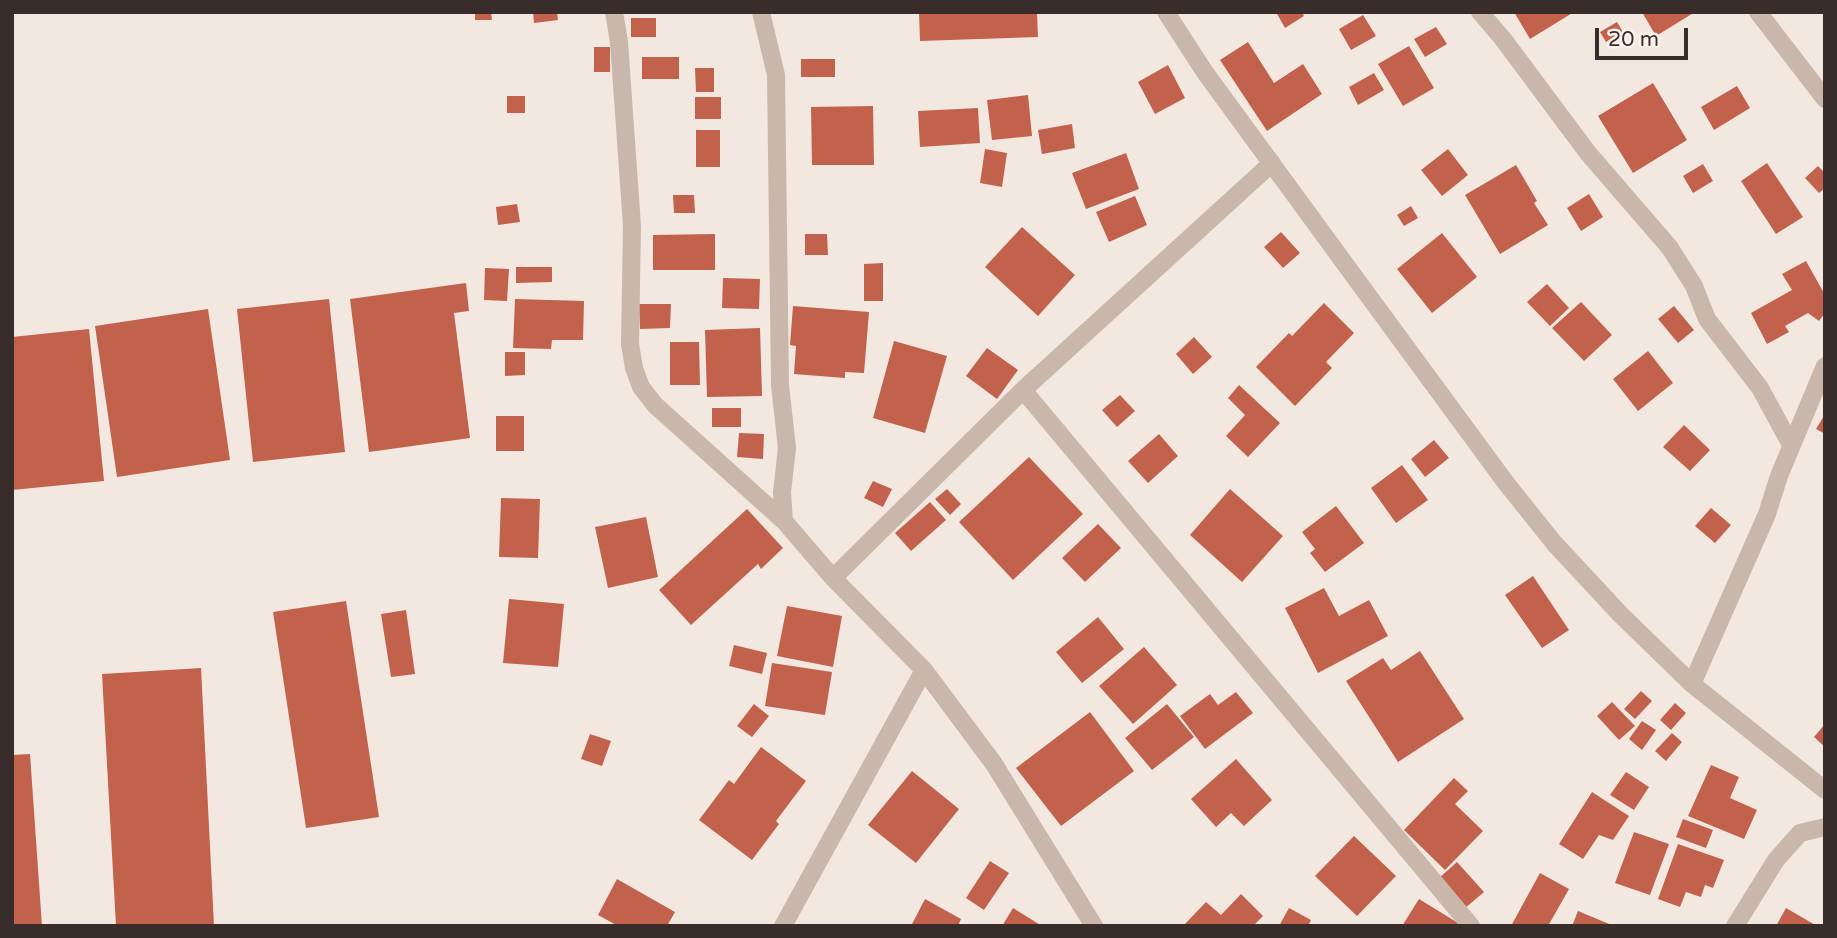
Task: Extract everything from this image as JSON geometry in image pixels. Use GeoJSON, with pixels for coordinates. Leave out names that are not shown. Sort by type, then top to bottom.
{"type":"FeatureCollection","features":[{"type":"Feature","properties":{"kind":"street"},"geometry":{"type":"LineString","coordinates":[[614,12],[619,42],[632,226],[630,344],[641,387],[654,405],[783,521],[833,578],[924,670],[994,764],[1094,926]]}},
{"type":"Feature","properties":{"kind":"street"},"geometry":{"type":"LineString","coordinates":[[761,12],[776,75],[780,385],[787,448],[782,492],[783,521]]}},
{"type":"Feature","properties":{"kind":"street"},"geometry":{"type":"LineString","coordinates":[[1166,12],[1204,71],[1538,523],[1620,614],[1692,684],[1825,790]]}},
{"type":"Feature","properties":{"kind":"street"},"geometry":{"type":"LineString","coordinates":[[1480,12],[1588,153],[1670,248],[1694,286],[1707,319],[1759,388],[1791,445]]}},
{"type":"Feature","properties":{"kind":"street"},"geometry":{"type":"LineString","coordinates":[[1758,12],[1825,99]]}},
{"type":"Feature","properties":{"kind":"street"},"geometry":{"type":"LineString","coordinates":[[833,578],[1023,390],[1272,163]]}},
{"type":"Feature","properties":{"kind":"street"},"geometry":{"type":"LineString","coordinates":[[1692,684],[1767,514],[1791,445],[1825,366]]}},
{"type":"Feature","properties":{"kind":"street"},"geometry":{"type":"LineString","coordinates":[[1023,390],[1471,926]]}},
{"type":"Feature","properties":{"kind":"street"},"geometry":{"type":"LineString","coordinates":[[783,926],[924,670]]}},
{"type":"Feature","properties":{"kind":"street"},"geometry":{"type":"LineString","coordinates":[[1735,926],[1776,860],[1800,833],[1825,827]]}},
{"type":"Feature","properties":{"kind":"building"},"geometry":{"type":"Polygon","coordinates":[[[475,12],[491,12],[492,20],[475,20],[475,12]]]}},
{"type":"Feature","properties":{"kind":"building"},"geometry":{"type":"Polygon","coordinates":[[[533,12],[557,12],[558,20],[534,23],[533,12]]]}},
{"type":"Feature","properties":{"kind":"building"},"geometry":{"type":"Polygon","coordinates":[[[919,12],[1037,12],[1038,37],[920,41],[919,12]]]}},
{"type":"Feature","properties":{"kind":"building"},"geometry":{"type":"Polygon","coordinates":[[[1276,12],[1302,12],[1304,16],[1285,28],[1276,12]]]}},
{"type":"Feature","properties":{"kind":"building"},"geometry":{"type":"Polygon","coordinates":[[[1514,12],[1574,12],[1530,39],[1514,12]]]}},
{"type":"Feature","properties":{"kind":"building"},"geometry":{"type":"Polygon","coordinates":[[[1642,12],[1695,12],[1656,36],[1642,12]]]}},
{"type":"Feature","properties":{"kind":"building"},"geometry":{"type":"Polygon","coordinates":[[[1363,15],[1376,36],[1351,50],[1339,29],[1363,15]]]}},
{"type":"Feature","properties":{"kind":"building"},"geometry":{"type":"Polygon","coordinates":[[[631,18],[656,18],[656,37],[631,37],[631,18]]]}},
{"type":"Feature","properties":{"kind":"building"},"geometry":{"type":"Polygon","coordinates":[[[1617,22],[1623,32],[1606,42],[1600,32],[1617,22]]]}},
{"type":"Feature","properties":{"kind":"building"},"geometry":{"type":"Polygon","coordinates":[[[1436,27],[1447,44],[1425,57],[1414,39],[1436,27]]]}},
{"type":"Feature","properties":{"kind":"building"},"geometry":{"type":"Polygon","coordinates":[[[1248,42],[1274,83],[1303,64],[1322,94],[1267,131],[1220,60],[1248,42]]]}},
{"type":"Feature","properties":{"kind":"building"},"geometry":{"type":"Polygon","coordinates":[[[1409,46],[1434,88],[1403,106],[1378,64],[1409,46]]]}},
{"type":"Feature","properties":{"kind":"building"},"geometry":{"type":"Polygon","coordinates":[[[594,47],[610,47],[610,72],[594,72],[594,47]]]}},
{"type":"Feature","properties":{"kind":"building"},"geometry":{"type":"Polygon","coordinates":[[[642,57],[679,57],[679,79],[642,79],[642,57]]]}},
{"type":"Feature","properties":{"kind":"building"},"geometry":{"type":"Polygon","coordinates":[[[801,59],[835,59],[835,77],[801,77],[801,59]]]}},
{"type":"Feature","properties":{"kind":"building"},"geometry":{"type":"Polygon","coordinates":[[[1168,65],[1185,98],[1155,114],[1138,82],[1168,65]]]}},
{"type":"Feature","properties":{"kind":"building"},"geometry":{"type":"Polygon","coordinates":[[[695,68],[714,68],[714,92],[696,92],[695,68]]]}},
{"type":"Feature","properties":{"kind":"building"},"geometry":{"type":"Polygon","coordinates":[[[1374,73],[1384,90],[1358,105],[1349,87],[1374,73]]]}},
{"type":"Feature","properties":{"kind":"building"},"geometry":{"type":"Polygon","coordinates":[[[1653,83],[1687,140],[1633,173],[1598,116],[1653,83]]]}},
{"type":"Feature","properties":{"kind":"building"},"geometry":{"type":"Polygon","coordinates":[[[1737,86],[1750,108],[1714,130],[1701,107],[1737,86]]]}},
{"type":"Feature","properties":{"kind":"building"},"geometry":{"type":"Polygon","coordinates":[[[1028,95],[1032,136],[992,140],[987,100],[1028,95]]]}},
{"type":"Feature","properties":{"kind":"building"},"geometry":{"type":"Polygon","coordinates":[[[507,96],[525,96],[525,113],[507,113],[507,96]]]}},
{"type":"Feature","properties":{"kind":"building"},"geometry":{"type":"Polygon","coordinates":[[[695,97],[721,97],[721,119],[695,119],[695,97]]]}},
{"type":"Feature","properties":{"kind":"building"},"geometry":{"type":"Polygon","coordinates":[[[873,106],[874,165],[812,165],[811,107],[873,106]]]}},
{"type":"Feature","properties":{"kind":"building"},"geometry":{"type":"Polygon","coordinates":[[[978,108],[980,143],[920,147],[918,111],[978,108]]]}},
{"type":"Feature","properties":{"kind":"building"},"geometry":{"type":"Polygon","coordinates":[[[1072,124],[1075,148],[1042,154],[1038,130],[1072,124]]]}},
{"type":"Feature","properties":{"kind":"building"},"geometry":{"type":"Polygon","coordinates":[[[696,130],[720,130],[720,167],[696,167],[696,130]]]}},
{"type":"Feature","properties":{"kind":"building"},"geometry":{"type":"Polygon","coordinates":[[[985,149],[1007,153],[1002,187],[980,183],[985,149]]]}},
{"type":"Feature","properties":{"kind":"building"},"geometry":{"type":"Polygon","coordinates":[[[1448,149],[1468,175],[1442,196],[1421,170],[1448,149]]]}},
{"type":"Feature","properties":{"kind":"building"},"geometry":{"type":"Polygon","coordinates":[[[1126,153],[1139,189],[1086,209],[1072,173],[1126,153]]]}},
{"type":"Feature","properties":{"kind":"building"},"geometry":{"type":"Polygon","coordinates":[[[1767,163],[1803,217],[1776,234],[1741,181],[1767,163]]]}},
{"type":"Feature","properties":{"kind":"building"},"geometry":{"type":"Polygon","coordinates":[[[1703,164],[1713,181],[1693,193],[1683,176],[1703,164]]]}},
{"type":"Feature","properties":{"kind":"building"},"geometry":{"type":"Polygon","coordinates":[[[1516,165],[1548,225],[1500,254],[1465,195],[1516,165]]]}},
{"type":"Feature","properties":{"kind":"building"},"geometry":{"type":"Polygon","coordinates":[[[1818,166],[1825,173],[1825,188],[1819,193],[1805,178],[1818,166]]]}},
{"type":"Feature","properties":{"kind":"building"},"geometry":{"type":"Polygon","coordinates":[[[1589,194],[1603,217],[1581,231],[1567,208],[1589,194]]]}},
{"type":"Feature","properties":{"kind":"building"},"geometry":{"type":"Polygon","coordinates":[[[673,195],[694,195],[695,213],[674,213],[673,195]]]}},
{"type":"Feature","properties":{"kind":"building"},"geometry":{"type":"Polygon","coordinates":[[[1135,196],[1147,225],[1109,242],[1096,212],[1135,196]]]}},
{"type":"Feature","properties":{"kind":"building"},"geometry":{"type":"Polygon","coordinates":[[[517,204],[520,222],[498,225],[496,207],[517,204]]]}},
{"type":"Feature","properties":{"kind":"building"},"geometry":{"type":"Polygon","coordinates":[[[1411,206],[1418,218],[1404,226],[1397,215],[1411,206]]]}},
{"type":"Feature","properties":{"kind":"building"},"geometry":{"type":"Polygon","coordinates":[[[1022,227],[1075,275],[1038,316],[985,267],[1022,227]]]}},
{"type":"Feature","properties":{"kind":"building"},"geometry":{"type":"Polygon","coordinates":[[[1281,232],[1300,253],[1283,268],[1264,247],[1281,232]]]}},
{"type":"Feature","properties":{"kind":"building"},"geometry":{"type":"Polygon","coordinates":[[[1442,233],[1477,277],[1432,313],[1397,269],[1442,233]]]}},
{"type":"Feature","properties":{"kind":"building"},"geometry":{"type":"Polygon","coordinates":[[[715,234],[715,270],[653,270],[653,235],[715,234]]]}},
{"type":"Feature","properties":{"kind":"building"},"geometry":{"type":"Polygon","coordinates":[[[805,234],[827,234],[828,255],[805,255],[805,234]]]}},
{"type":"Feature","properties":{"kind":"building"},"geometry":{"type":"Polygon","coordinates":[[[1806,261],[1825,295],[1825,313],[1819,321],[1808,313],[1785,326],[1789,332],[1767,344],[1751,313],[1792,290],[1782,274],[1806,261]]]}},
{"type":"Feature","properties":{"kind":"building"},"geometry":{"type":"Polygon","coordinates":[[[883,263],[883,301],[864,301],[864,264],[883,263]]]}},
{"type":"Feature","properties":{"kind":"building"},"geometry":{"type":"Polygon","coordinates":[[[516,267],[552,267],[552,282],[516,283],[516,267]]]}},
{"type":"Feature","properties":{"kind":"building"},"geometry":{"type":"Polygon","coordinates":[[[485,268],[509,269],[507,301],[484,300],[485,268]]]}},
{"type":"Feature","properties":{"kind":"building"},"geometry":{"type":"Polygon","coordinates":[[[723,278],[760,279],[759,309],[722,308],[723,278]]]}},
{"type":"Feature","properties":{"kind":"building"},"geometry":{"type":"Polygon","coordinates":[[[466,283],[469,311],[454,313],[470,438],[369,452],[350,299],[466,283]]]}},
{"type":"Feature","properties":{"kind":"building"},"geometry":{"type":"Polygon","coordinates":[[[1547,284],[1569,308],[1550,326],[1527,302],[1547,284]]]}},
{"type":"Feature","properties":{"kind":"building"},"geometry":{"type":"Polygon","coordinates":[[[329,299],[345,452],[253,462],[237,309],[329,299]]]}},
{"type":"Feature","properties":{"kind":"building"},"geometry":{"type":"Polygon","coordinates":[[[515,299],[584,301],[583,340],[552,340],[551,349],[513,348],[515,299]]]}},
{"type":"Feature","properties":{"kind":"building"},"geometry":{"type":"Polygon","coordinates":[[[1581,302],[1612,335],[1584,361],[1552,328],[1581,302]]]}},
{"type":"Feature","properties":{"kind":"building"},"geometry":{"type":"Polygon","coordinates":[[[1324,303],[1354,333],[1326,362],[1332,368],[1295,406],[1256,367],[1289,333],[1292,336],[1324,303]]]}},
{"type":"Feature","properties":{"kind":"building"},"geometry":{"type":"Polygon","coordinates":[[[639,304],[671,304],[670,328],[640,329],[639,304]]]}},
{"type":"Feature","properties":{"kind":"building"},"geometry":{"type":"Polygon","coordinates":[[[793,306],[869,312],[864,373],[845,372],[845,378],[794,374],[796,346],[790,345],[793,306]]]}},
{"type":"Feature","properties":{"kind":"building"},"geometry":{"type":"Polygon","coordinates":[[[1674,306],[1694,330],[1678,343],[1658,319],[1674,306]]]}},
{"type":"Feature","properties":{"kind":"building"},"geometry":{"type":"Polygon","coordinates":[[[208,309],[230,460],[117,477],[95,326],[208,309]]]}},
{"type":"Feature","properties":{"kind":"building"},"geometry":{"type":"Polygon","coordinates":[[[760,328],[762,396],[707,397],[705,330],[760,328]]]}},
{"type":"Feature","properties":{"kind":"building"},"geometry":{"type":"Polygon","coordinates":[[[89,329],[104,481],[12,490],[12,337],[89,329]]]}},
{"type":"Feature","properties":{"kind":"building"},"geometry":{"type":"Polygon","coordinates":[[[1194,337],[1212,357],[1193,374],[1176,354],[1194,337]]]}},
{"type":"Feature","properties":{"kind":"building"},"geometry":{"type":"Polygon","coordinates":[[[894,341],[947,356],[925,433],[873,418],[894,341]]]}},
{"type":"Feature","properties":{"kind":"building"},"geometry":{"type":"Polygon","coordinates":[[[670,342],[699,342],[700,385],[670,385],[670,342]]]}},
{"type":"Feature","properties":{"kind":"building"},"geometry":{"type":"Polygon","coordinates":[[[987,348],[1018,370],[997,399],[966,376],[987,348]]]}},
{"type":"Feature","properties":{"kind":"building"},"geometry":{"type":"Polygon","coordinates":[[[1648,351],[1673,383],[1638,411],[1613,379],[1648,351]]]}},
{"type":"Feature","properties":{"kind":"building"},"geometry":{"type":"Polygon","coordinates":[[[505,352],[525,352],[525,375],[505,376],[505,352]]]}},
{"type":"Feature","properties":{"kind":"building"},"geometry":{"type":"Polygon","coordinates":[[[1239,385],[1280,423],[1248,457],[1226,436],[1245,415],[1228,398],[1239,385]]]}},
{"type":"Feature","properties":{"kind":"building"},"geometry":{"type":"Polygon","coordinates":[[[1120,395],[1135,411],[1117,427],[1102,410],[1120,395]]]}},
{"type":"Feature","properties":{"kind":"building"},"geometry":{"type":"Polygon","coordinates":[[[712,408],[741,408],[741,427],[712,427],[712,408]]]}},
{"type":"Feature","properties":{"kind":"building"},"geometry":{"type":"Polygon","coordinates":[[[1825,414],[1825,434],[1816,429],[1825,414]]]}},
{"type":"Feature","properties":{"kind":"building"},"geometry":{"type":"Polygon","coordinates":[[[496,416],[524,416],[524,451],[496,451],[496,416]]]}},
{"type":"Feature","properties":{"kind":"building"},"geometry":{"type":"Polygon","coordinates":[[[1684,425],[1710,450],[1690,471],[1663,447],[1684,425]]]}},
{"type":"Feature","properties":{"kind":"building"},"geometry":{"type":"Polygon","coordinates":[[[739,433],[764,434],[763,459],[737,457],[739,433]]]}},
{"type":"Feature","properties":{"kind":"building"},"geometry":{"type":"Polygon","coordinates":[[[1159,434],[1178,456],[1148,483],[1128,461],[1159,434]]]}},
{"type":"Feature","properties":{"kind":"building"},"geometry":{"type":"Polygon","coordinates":[[[1434,440],[1449,458],[1425,477],[1411,459],[1434,440]]]}},
{"type":"Feature","properties":{"kind":"building"},"geometry":{"type":"Polygon","coordinates":[[[1029,457],[1083,514],[1013,580],[959,522],[1029,457]]]}},
{"type":"Feature","properties":{"kind":"building"},"geometry":{"type":"Polygon","coordinates":[[[1402,465],[1428,500],[1396,523],[1371,488],[1402,465]]]}},
{"type":"Feature","properties":{"kind":"building"},"geometry":{"type":"Polygon","coordinates":[[[873,481],[892,489],[883,507],[864,498],[873,481]]]}},
{"type":"Feature","properties":{"kind":"building"},"geometry":{"type":"Polygon","coordinates":[[[947,489],[961,504],[950,515],[935,499],[947,489]]]}},
{"type":"Feature","properties":{"kind":"building"},"geometry":{"type":"Polygon","coordinates":[[[1230,489],[1283,536],[1242,582],[1190,535],[1230,489]]]}},
{"type":"Feature","properties":{"kind":"building"},"geometry":{"type":"Polygon","coordinates":[[[501,498],[540,499],[538,558],[499,557],[501,498]]]}},
{"type":"Feature","properties":{"kind":"building"},"geometry":{"type":"Polygon","coordinates":[[[930,502],[946,520],[911,551],[895,533],[930,502]]]}},
{"type":"Feature","properties":{"kind":"building"},"geometry":{"type":"Polygon","coordinates":[[[1336,506],[1364,543],[1325,572],[1310,553],[1315,549],[1302,532],[1336,506]]]}},
{"type":"Feature","properties":{"kind":"building"},"geometry":{"type":"Polygon","coordinates":[[[1711,508],[1731,525],[1715,543],[1695,526],[1711,508]]]}},
{"type":"Feature","properties":{"kind":"building"},"geometry":{"type":"Polygon","coordinates":[[[747,509],[783,548],[761,569],[758,564],[691,625],[659,590],[747,509]]]}},
{"type":"Feature","properties":{"kind":"building"},"geometry":{"type":"Polygon","coordinates":[[[646,517],[658,577],[608,588],[595,527],[646,517]]]}},
{"type":"Feature","properties":{"kind":"building"},"geometry":{"type":"Polygon","coordinates":[[[1098,524],[1121,548],[1085,582],[1062,558],[1098,524]]]}},
{"type":"Feature","properties":{"kind":"building"},"geometry":{"type":"Polygon","coordinates":[[[1533,576],[1569,630],[1542,648],[1505,595],[1533,576]]]}},
{"type":"Feature","properties":{"kind":"building"},"geometry":{"type":"Polygon","coordinates":[[[1324,588],[1339,616],[1369,600],[1388,636],[1318,673],[1285,608],[1324,588]]]}},
{"type":"Feature","properties":{"kind":"building"},"geometry":{"type":"Polygon","coordinates":[[[509,599],[564,604],[558,667],[503,663],[509,599]]]}},
{"type":"Feature","properties":{"kind":"building"},"geometry":{"type":"Polygon","coordinates":[[[346,601],[379,817],[306,828],[273,612],[346,601]]]}},
{"type":"Feature","properties":{"kind":"building"},"geometry":{"type":"Polygon","coordinates":[[[787,606],[842,616],[833,667],[777,656],[787,606]]]}},
{"type":"Feature","properties":{"kind":"building"},"geometry":{"type":"Polygon","coordinates":[[[406,610],[415,674],[391,677],[381,614],[406,610]]]}},
{"type":"Feature","properties":{"kind":"building"},"geometry":{"type":"Polygon","coordinates":[[[1098,617],[1124,649],[1082,683],[1056,652],[1098,617]]]}},
{"type":"Feature","properties":{"kind":"building"},"geometry":{"type":"Polygon","coordinates":[[[734,645],[767,653],[762,674],[729,666],[734,645]]]}},
{"type":"Feature","properties":{"kind":"building"},"geometry":{"type":"Polygon","coordinates":[[[1144,647],[1177,685],[1133,724],[1099,686],[1144,647]]]}},
{"type":"Feature","properties":{"kind":"building"},"geometry":{"type":"Polygon","coordinates":[[[1420,651],[1464,719],[1398,762],[1346,681],[1383,658],[1391,670],[1420,651]]]}},
{"type":"Feature","properties":{"kind":"building"},"geometry":{"type":"Polygon","coordinates":[[[772,663],[832,672],[825,715],[765,706],[772,663]]]}},
{"type":"Feature","properties":{"kind":"building"},"geometry":{"type":"Polygon","coordinates":[[[201,668],[214,926],[116,926],[102,674],[201,668]]]}},
{"type":"Feature","properties":{"kind":"building"},"geometry":{"type":"Polygon","coordinates":[[[1641,691],[1652,701],[1635,719],[1624,709],[1641,691]]]}},
{"type":"Feature","properties":{"kind":"building"},"geometry":{"type":"Polygon","coordinates":[[[1236,692],[1253,713],[1205,749],[1180,716],[1210,694],[1218,705],[1236,692]]]}},
{"type":"Feature","properties":{"kind":"building"},"geometry":{"type":"Polygon","coordinates":[[[1612,702],[1635,726],[1619,740],[1597,716],[1612,702]]]}},
{"type":"Feature","properties":{"kind":"building"},"geometry":{"type":"Polygon","coordinates":[[[1675,703],[1686,713],[1671,730],[1660,720],[1675,703]]]}},
{"type":"Feature","properties":{"kind":"building"},"geometry":{"type":"Polygon","coordinates":[[[754,704],[769,716],[752,737],[737,726],[754,704]]]}},
{"type":"Feature","properties":{"kind":"building"},"geometry":{"type":"Polygon","coordinates":[[[1167,704],[1194,737],[1152,770],[1125,738],[1167,704]]]}},
{"type":"Feature","properties":{"kind":"building"},"geometry":{"type":"Polygon","coordinates":[[[1090,712],[1134,771],[1061,826],[1016,768],[1090,712]]]}},
{"type":"Feature","properties":{"kind":"building"},"geometry":{"type":"Polygon","coordinates":[[[1642,721],[1656,730],[1642,750],[1629,739],[1642,721]]]}},
{"type":"Feature","properties":{"kind":"building"},"geometry":{"type":"Polygon","coordinates":[[[1825,724],[1825,747],[1814,737],[1825,724]]]}},
{"type":"Feature","properties":{"kind":"building"},"geometry":{"type":"Polygon","coordinates":[[[1672,733],[1682,742],[1666,761],[1655,751],[1672,733]]]}},
{"type":"Feature","properties":{"kind":"building"},"geometry":{"type":"Polygon","coordinates":[[[590,734],[611,741],[602,766],[581,759],[590,734]]]}},
{"type":"Feature","properties":{"kind":"building"},"geometry":{"type":"Polygon","coordinates":[[[761,747],[806,781],[776,821],[779,824],[752,860],[699,820],[729,780],[734,784],[761,747]]]}},
{"type":"Feature","properties":{"kind":"building"},"geometry":{"type":"Polygon","coordinates":[[[30,754],[42,926],[12,926],[12,755],[30,754]]]}},
{"type":"Feature","properties":{"kind":"building"},"geometry":{"type":"Polygon","coordinates":[[[1236,759],[1272,800],[1244,826],[1231,813],[1216,827],[1191,799],[1236,759]]]}},
{"type":"Feature","properties":{"kind":"building"},"geometry":{"type":"Polygon","coordinates":[[[1711,765],[1739,777],[1730,798],[1757,810],[1744,839],[1688,816],[1711,765]]]}},
{"type":"Feature","properties":{"kind":"building"},"geometry":{"type":"Polygon","coordinates":[[[912,771],[959,809],[916,863],[868,825],[912,771]]]}},
{"type":"Feature","properties":{"kind":"building"},"geometry":{"type":"Polygon","coordinates":[[[1626,772],[1649,787],[1634,810],[1610,795],[1626,772]]]}},
{"type":"Feature","properties":{"kind":"building"},"geometry":{"type":"Polygon","coordinates":[[[1454,778],[1468,791],[1455,804],[1483,831],[1445,870],[1404,830],[1454,778]]]}},
{"type":"Feature","properties":{"kind":"building"},"geometry":{"type":"Polygon","coordinates":[[[1592,792],[1629,816],[1613,840],[1599,835],[1583,859],[1559,844],[1592,792]]]}},
{"type":"Feature","properties":{"kind":"building"},"geometry":{"type":"Polygon","coordinates":[[[1683,819],[1713,830],[1706,848],[1676,837],[1683,819]]]}},
{"type":"Feature","properties":{"kind":"building"},"geometry":{"type":"Polygon","coordinates":[[[1634,832],[1669,844],[1650,895],[1615,883],[1634,832]]]}},
{"type":"Feature","properties":{"kind":"building"},"geometry":{"type":"Polygon","coordinates":[[[1354,836],[1396,876],[1357,916],[1315,876],[1354,836]]]}},
{"type":"Feature","properties":{"kind":"building"},"geometry":{"type":"Polygon","coordinates":[[[1678,844],[1724,860],[1713,888],[1705,885],[1701,897],[1686,892],[1680,907],[1658,899],[1678,844]]]}},
{"type":"Feature","properties":{"kind":"building"},"geometry":{"type":"Polygon","coordinates":[[[990,861],[1009,873],[984,910],[966,898],[990,861]]]}},
{"type":"Feature","properties":{"kind":"building"},"geometry":{"type":"Polygon","coordinates":[[[1457,862],[1484,892],[1464,909],[1438,879],[1457,862]]]}},
{"type":"Feature","properties":{"kind":"building"},"geometry":{"type":"Polygon","coordinates":[[[1540,873],[1569,889],[1548,926],[1511,926],[1540,873]]]}},
{"type":"Feature","properties":{"kind":"building"},"geometry":{"type":"Polygon","coordinates":[[[617,879],[675,912],[667,926],[618,926],[598,915],[617,879]]]}},
{"type":"Feature","properties":{"kind":"building"},"geometry":{"type":"Polygon","coordinates":[[[1241,894],[1263,916],[1253,926],[1183,926],[1206,902],[1221,915],[1241,894]]]}},
{"type":"Feature","properties":{"kind":"building"},"geometry":{"type":"Polygon","coordinates":[[[925,899],[961,919],[958,926],[911,926],[925,899]]]}},
{"type":"Feature","properties":{"kind":"building"},"geometry":{"type":"Polygon","coordinates":[[[1419,899],[1463,926],[1402,926],[1419,899]]]}},
{"type":"Feature","properties":{"kind":"building"},"geometry":{"type":"Polygon","coordinates":[[[1013,908],[1042,926],[1002,926],[1013,908]]]}},
{"type":"Feature","properties":{"kind":"building"},"geometry":{"type":"Polygon","coordinates":[[[1289,908],[1311,920],[1308,926],[1279,926],[1289,908]]]}},
{"type":"Feature","properties":{"kind":"building"},"geometry":{"type":"Polygon","coordinates":[[[1786,908],[1817,926],[1776,926],[1786,908]]]}},
{"type":"Feature","properties":{"kind":"building"},"geometry":{"type":"Polygon","coordinates":[[[1578,911],[1614,926],[1572,926],[1578,911]]]}}]}
